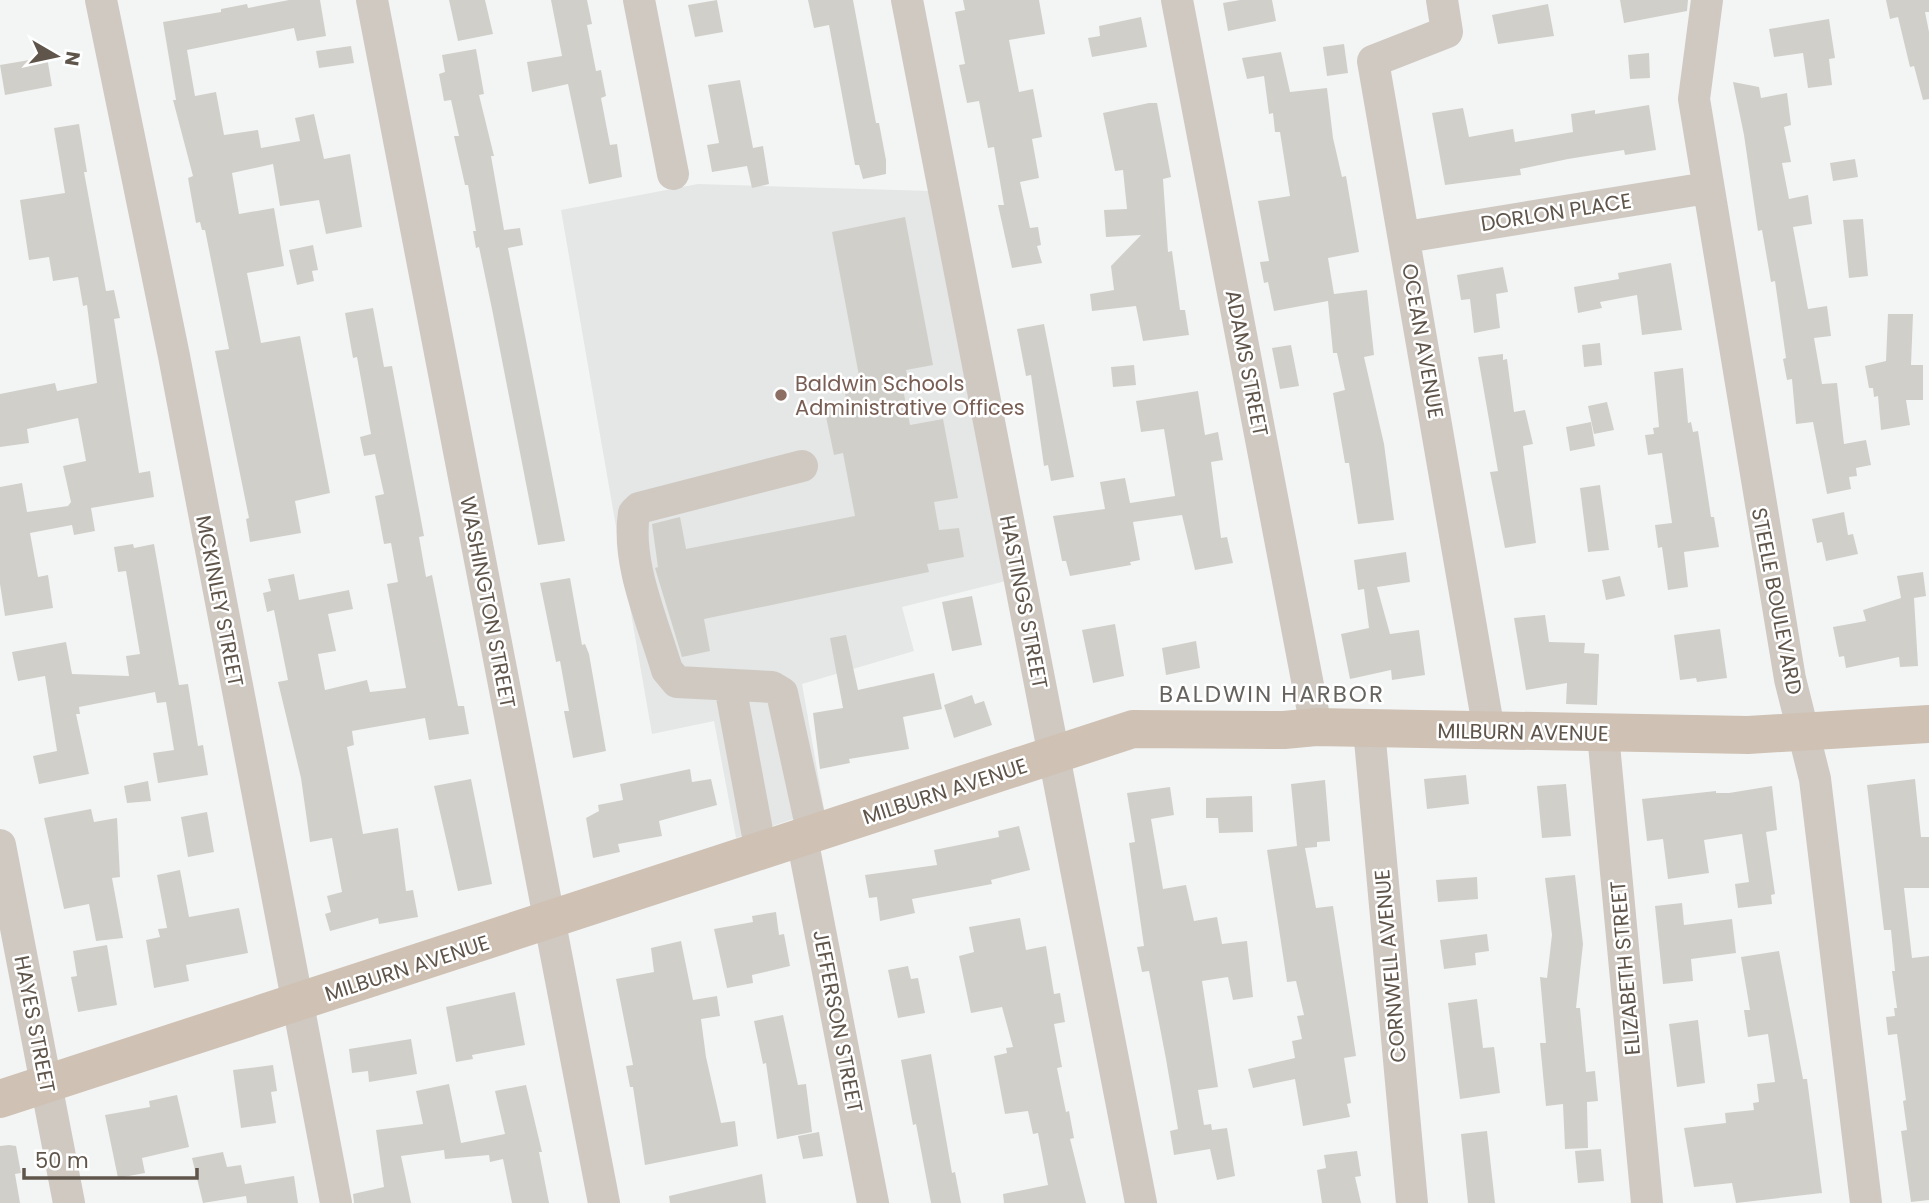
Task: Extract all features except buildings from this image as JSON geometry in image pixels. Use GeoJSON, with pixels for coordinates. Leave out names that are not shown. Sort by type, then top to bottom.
{"type":"FeatureCollection","features":[{"type":"Feature","properties":{"kind":"main road","name":"MILBURN AVENUE"},"geometry":{"type":"LineString","coordinates":[[0,1099],[1133,729],[1284,730],[1316,727],[1748,735],[1929,724]]}},
{"type":"Feature","properties":{"kind":"street","name":"MCKINLEY STREET"},"geometry":{"type":"LineString","coordinates":[[101,0],[174,356],[336,1203]]}},
{"type":"Feature","properties":{"kind":"street","name":"WASHINGTON STREET"},"geometry":{"type":"LineString","coordinates":[[372,0],[604,1203]]}},
{"type":"Feature","properties":{"kind":"street"},"geometry":{"type":"LineString","coordinates":[[639,0],[673,174]]}},
{"type":"Feature","properties":{"kind":"street","name":"HASTINGS STREET"},"geometry":{"type":"LineString","coordinates":[[907,0],[1141,1203]]}},
{"type":"Feature","properties":{"kind":"street","name":"ADAMS STREET"},"geometry":{"type":"LineString","coordinates":[[1177,0],[1316,727]]}},
{"type":"Feature","properties":{"kind":"street","name":"OCEAN AVENUE"},"geometry":{"type":"LineString","coordinates":[[1442,0],[1447,32],[1373,61],[1406,237],[1489,731]]}},
{"type":"Feature","properties":{"kind":"street","name":"STEELE BOULEVARD"},"geometry":{"type":"LineString","coordinates":[[1707,0],[1694,99],[1761,517],[1790,679],[1819,804],[1866,1203]]}},
{"type":"Feature","properties":{"kind":"street","name":"DORLON PLACE"},"geometry":{"type":"LineString","coordinates":[[1406,237],[1707,188]]}},
{"type":"Feature","properties":{"kind":"street"},"geometry":{"type":"LineString","coordinates":[[761,852],[730,686],[677,682],[667,670],[636,564],[632,526],[634,513],[650,504],[802,466]]}},
{"type":"Feature","properties":{"kind":"street","name":"JEFFERSON STREET"},"geometry":{"type":"LineString","coordinates":[[730,686],[772,687],[782,693],[873,1203]]}},
{"type":"Feature","properties":{"kind":"street","name":"CORNWELL AVENUE"},"geometry":{"type":"LineString","coordinates":[[1369,729],[1412,1203]]}},
{"type":"Feature","properties":{"kind":"street","name":"ELIZABETH STREET"},"geometry":{"type":"LineString","coordinates":[[1603,734],[1647,1203]]}},
{"type":"Feature","properties":{"kind":"street","name":"HAYES STREET"},"geometry":{"type":"LineString","coordinates":[[0,845],[69,1203]]}},
{"type":"Feature","properties":{"kind":"shaded area","name":"Baldwin Schools Administrative Offices"},"geometry":{"type":"Polygon","coordinates":[[[698,184],[931,191],[1006,581],[902,607],[914,651],[802,684],[824,809],[736,838],[714,721],[652,734],[561,210],[698,184]]]}},
{"type":"Feature","properties":{"kind":"place","name":"Baldwin Schools Administrative Offices"},"geometry":{"type":"Point","coordinates":[781,395]}},
{"type":"Feature","properties":{"kind":"district","name":"BALDWIN HARBOR"},"geometry":{"type":"Point","coordinates":[1272,694]}}]}
